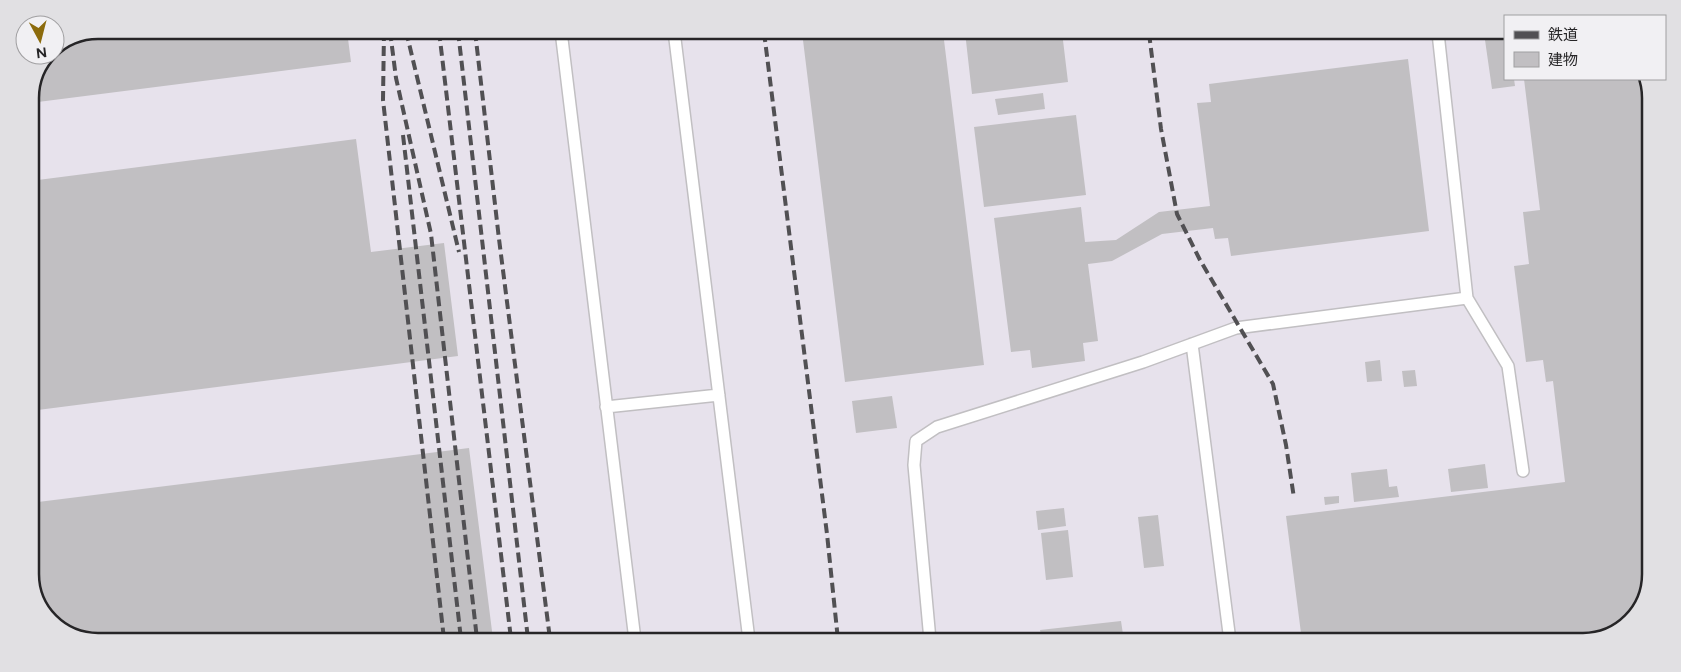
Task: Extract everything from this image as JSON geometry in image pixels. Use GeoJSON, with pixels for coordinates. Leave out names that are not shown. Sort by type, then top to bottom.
{"type":"FeatureCollection","features":[{"type":"Feature","properties":{"kind":"lane"},"geometry":{"type":"LineString","coordinates":[[562,39],[634,633]]}},
{"type":"Feature","properties":{"kind":"lane"},"geometry":{"type":"LineString","coordinates":[[675,39],[748,633]]}},
{"type":"Feature","properties":{"kind":"lane"},"geometry":{"type":"LineString","coordinates":[[1439,39],[1467,298],[1508,366],[1523,470]]}},
{"type":"Feature","properties":{"kind":"lane"},"geometry":{"type":"LineString","coordinates":[[929,633],[914,465],[916,441],[937,427],[1143,362],[1236,328],[1467,298]]}},
{"type":"Feature","properties":{"kind":"lane"},"geometry":{"type":"LineString","coordinates":[[1192,344],[1229,633]]}},
{"type":"Feature","properties":{"kind":"lane"},"geometry":{"type":"LineString","coordinates":[[606,407],[719,394]]}},
{"type":"Feature","properties":{"kind":"shaded area"},"geometry":{"type":"Polygon","coordinates":[[[98,39],[1504,39],[1504,80],[1639,80],[1642,94],[1642,574],[1639,593],[1630,610],[1619,621],[1602,630],[1591,633],[90,633],[79,630],[65,623],[51,610],[43,597],[39,578],[39,98],[43,75],[49,65],[65,65],[65,49],[75,43],[98,39]]]}},
{"type":"Feature","properties":{"kind":"building"},"geometry":{"type":"Polygon","coordinates":[[[348,39],[351,62],[39,102],[43,75],[49,65],[65,65],[65,49],[75,43],[87,40],[348,39]]]}},
{"type":"Feature","properties":{"kind":"building"},"geometry":{"type":"Polygon","coordinates":[[[803,39],[944,39],[984,365],[845,382],[803,39]]]}},
{"type":"Feature","properties":{"kind":"building"},"geometry":{"type":"Polygon","coordinates":[[[966,39],[1063,39],[1068,82],[972,94],[966,39]]]}},
{"type":"Feature","properties":{"kind":"building"},"geometry":{"type":"Polygon","coordinates":[[[1485,39],[1504,39],[1504,80],[1514,80],[1515,86],[1492,89],[1485,39]]]}},
{"type":"Feature","properties":{"kind":"building"},"geometry":{"type":"Polygon","coordinates":[[[1408,59],[1429,231],[1231,256],[1228,238],[1215,239],[1213,228],[1162,234],[1112,261],[1088,264],[1098,341],[1083,343],[1085,361],[1032,368],[1030,350],[1011,352],[994,218],[1081,207],[1085,242],[1116,240],[1159,212],[1210,206],[1197,103],[1211,102],[1209,84],[1408,59]]]}},
{"type":"Feature","properties":{"kind":"building"},"geometry":{"type":"Polygon","coordinates":[[[1524,80],[1639,80],[1642,94],[1642,574],[1639,593],[1634,604],[1619,621],[1602,630],[1591,633],[1301,633],[1286,516],[1565,482],[1553,381],[1546,382],[1543,360],[1526,362],[1514,266],[1529,264],[1523,212],[1540,210],[1524,80]]]}},
{"type":"Feature","properties":{"kind":"building"},"geometry":{"type":"Polygon","coordinates":[[[1043,93],[1045,109],[998,115],[995,99],[1043,93]]]}},
{"type":"Feature","properties":{"kind":"building"},"geometry":{"type":"Polygon","coordinates":[[[1076,115],[1086,195],[984,207],[974,127],[1076,115]]]}},
{"type":"Feature","properties":{"kind":"building"},"geometry":{"type":"Polygon","coordinates":[[[356,139],[371,252],[444,243],[458,356],[39,410],[39,180],[356,139]]]}},
{"type":"Feature","properties":{"kind":"building"},"geometry":{"type":"Polygon","coordinates":[[[1380,360],[1382,381],[1367,382],[1365,362],[1380,360]]]}},
{"type":"Feature","properties":{"kind":"building"},"geometry":{"type":"Polygon","coordinates":[[[1415,370],[1417,386],[1404,387],[1402,371],[1415,370]]]}},
{"type":"Feature","properties":{"kind":"building"},"geometry":{"type":"Polygon","coordinates":[[[892,396],[897,428],[856,433],[852,401],[892,396]]]}},
{"type":"Feature","properties":{"kind":"building"},"geometry":{"type":"Polygon","coordinates":[[[469,448],[492,633],[90,633],[79,630],[59,618],[51,610],[43,597],[39,578],[39,502],[469,448]]]}},
{"type":"Feature","properties":{"kind":"building"},"geometry":{"type":"Polygon","coordinates":[[[1485,464],[1488,488],[1451,492],[1448,469],[1485,464]]]}},
{"type":"Feature","properties":{"kind":"building"},"geometry":{"type":"Polygon","coordinates":[[[1387,469],[1389,487],[1397,486],[1399,497],[1354,502],[1351,473],[1387,469]]]}},
{"type":"Feature","properties":{"kind":"building"},"geometry":{"type":"Polygon","coordinates":[[[1339,496],[1339,503],[1325,505],[1324,497],[1339,496]]]}},
{"type":"Feature","properties":{"kind":"building"},"geometry":{"type":"Polygon","coordinates":[[[1064,508],[1066,526],[1038,530],[1036,511],[1064,508]]]}},
{"type":"Feature","properties":{"kind":"building"},"geometry":{"type":"Polygon","coordinates":[[[1158,515],[1164,566],[1144,568],[1138,517],[1158,515]]]}},
{"type":"Feature","properties":{"kind":"building"},"geometry":{"type":"Polygon","coordinates":[[[1068,530],[1073,577],[1046,580],[1041,533],[1068,530]]]}},
{"type":"Feature","properties":{"kind":"building"},"geometry":{"type":"Polygon","coordinates":[[[1121,621],[1123,633],[1041,633],[1040,630],[1121,621]]]}},
{"type":"Feature","properties":{"kind":"railway"},"geometry":{"type":"LineString","coordinates":[[384,39],[383,100],[443,633]]}},
{"type":"Feature","properties":{"kind":"railway"},"geometry":{"type":"LineString","coordinates":[[391,39],[396,78],[431,234],[476,633]]}},
{"type":"Feature","properties":{"kind":"railway"},"geometry":{"type":"LineString","coordinates":[[408,39],[459,252]]}},
{"type":"Feature","properties":{"kind":"railway"},"geometry":{"type":"LineString","coordinates":[[440,39],[510,633]]}},
{"type":"Feature","properties":{"kind":"railway"},"geometry":{"type":"LineString","coordinates":[[459,39],[527,633]]}},
{"type":"Feature","properties":{"kind":"railway"},"geometry":{"type":"LineString","coordinates":[[476,39],[499,239],[549,633]]}},
{"type":"Feature","properties":{"kind":"railway"},"geometry":{"type":"LineString","coordinates":[[765,39],[827,534],[837,633]]}},
{"type":"Feature","properties":{"kind":"railway"},"geometry":{"type":"LineString","coordinates":[[1150,39],[1161,129],[1177,214],[1200,260],[1273,384],[1286,445],[1294,498]]}},
{"type":"Feature","properties":{"kind":"railway"},"geometry":{"type":"LineString","coordinates":[[403,135],[460,633]]}}]}
